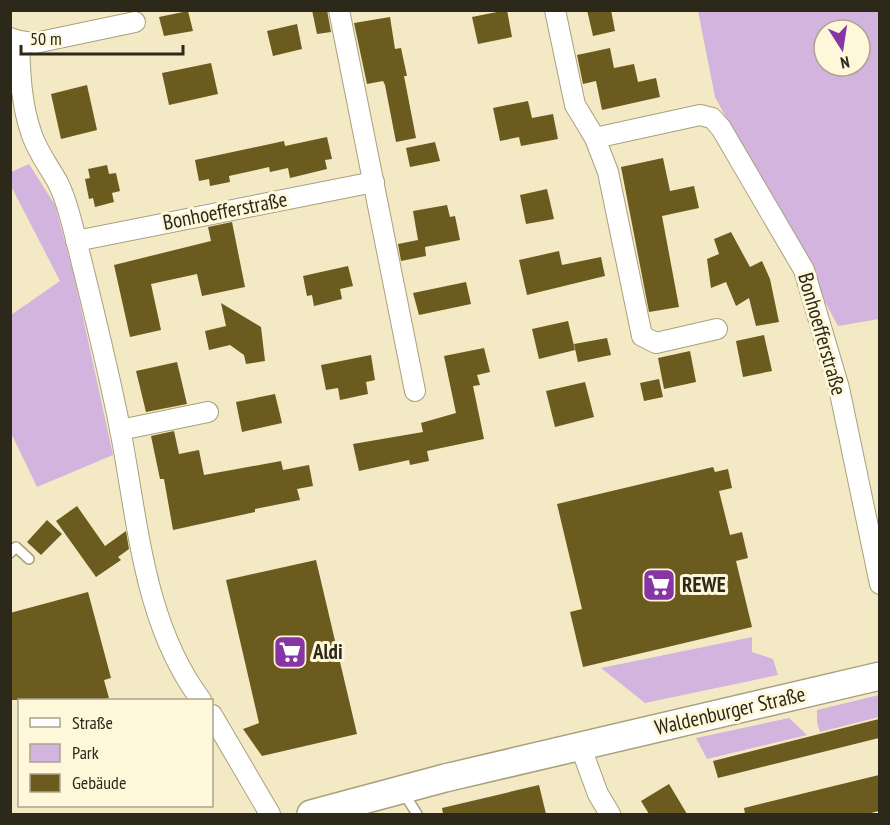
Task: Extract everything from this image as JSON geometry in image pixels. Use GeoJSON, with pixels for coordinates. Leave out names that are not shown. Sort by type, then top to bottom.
{"type":"FeatureCollection","features":[{"type":"Feature","properties":{"kind":"street"},"geometry":{"type":"LineString","coordinates":[[339,10],[415,391]]}},
{"type":"Feature","properties":{"kind":"street"},"geometry":{"type":"LineString","coordinates":[[555,10],[575,105],[595,138],[608,172],[642,336],[656,343],[717,329]]}},
{"type":"Feature","properties":{"kind":"street"},"geometry":{"type":"LineString","coordinates":[[135,22],[34,43],[15,39],[20,85],[31,134],[38,152],[59,184],[76,241],[120,430],[130,492],[159,619],[186,680],[200,699]]}},
{"type":"Feature","properties":{"kind":"street","name":"Bonhoefferstraße"},"geometry":{"type":"LineString","coordinates":[[595,138],[700,115],[712,118],[721,128],[804,270],[839,388],[879,584]]}},
{"type":"Feature","properties":{"kind":"street","name":"Bonhoefferstraße"},"geometry":{"type":"LineString","coordinates":[[76,241],[374,182]]}},
{"type":"Feature","properties":{"kind":"street"},"geometry":{"type":"LineString","coordinates":[[120,430],[208,412]]}},
{"type":"Feature","properties":{"kind":"street","name":"Waldenburger Straße"},"geometry":{"type":"LineString","coordinates":[[311,814],[580,745],[879,676]]}},
{"type":"Feature","properties":{"kind":"street"},"geometry":{"type":"LineString","coordinates":[[213,717],[270,814]]}},
{"type":"Feature","properties":{"kind":"street"},"geometry":{"type":"LineString","coordinates":[[580,745],[598,794],[610,814]]}},
{"type":"Feature","properties":{"kind":"lane"},"geometry":{"type":"LineString","coordinates":[[10,553],[16,547],[29,559]]}},
{"type":"Feature","properties":{"kind":"lane"},"geometry":{"type":"LineString","coordinates":[[401,790],[417,814]]}},
{"type":"Feature","properties":{"kind":"green space"},"geometry":{"type":"Polygon","coordinates":[[[698,11],[879,11],[879,319],[838,326],[715,97],[698,11]]]}},
{"type":"Feature","properties":{"kind":"green space"},"geometry":{"type":"Polygon","coordinates":[[[29,164],[55,205],[74,276],[113,455],[37,487],[11,433],[11,315],[60,281],[11,186],[11,172],[29,164]]]}},
{"type":"Feature","properties":{"kind":"green space"},"geometry":{"type":"Polygon","coordinates":[[[752,637],[752,652],[773,659],[778,675],[645,703],[601,668],[752,637]]]}},
{"type":"Feature","properties":{"kind":"green space"},"geometry":{"type":"Polygon","coordinates":[[[879,695],[879,717],[820,732],[817,710],[879,695]]]}},
{"type":"Feature","properties":{"kind":"green space"},"geometry":{"type":"Polygon","coordinates":[[[789,718],[807,735],[707,759],[696,738],[789,718]]]}},
{"type":"Feature","properties":{"kind":"building"},"geometry":{"type":"Polygon","coordinates":[[[312,10],[327,10],[331,32],[317,34],[312,10]]]}},
{"type":"Feature","properties":{"kind":"building"},"geometry":{"type":"Polygon","coordinates":[[[507,10],[512,37],[478,44],[472,17],[507,10]]]}},
{"type":"Feature","properties":{"kind":"building"},"geometry":{"type":"Polygon","coordinates":[[[587,10],[611,10],[615,31],[593,36],[587,10]]]}},
{"type":"Feature","properties":{"kind":"building"},"geometry":{"type":"Polygon","coordinates":[[[188,11],[193,31],[164,36],[159,17],[188,11]]]}},
{"type":"Feature","properties":{"kind":"building"},"geometry":{"type":"Polygon","coordinates":[[[390,17],[395,49],[401,48],[416,138],[396,142],[385,85],[383,81],[367,84],[354,23],[390,17]]]}},
{"type":"Feature","properties":{"kind":"building"},"geometry":{"type":"Polygon","coordinates":[[[297,24],[302,49],[273,56],[267,31],[297,24]]]}},
{"type":"Feature","properties":{"kind":"building"},"geometry":{"type":"Polygon","coordinates":[[[610,48],[614,68],[634,64],[638,82],[656,78],[660,97],[602,110],[596,81],[583,84],[577,55],[610,48]]]}},
{"type":"Feature","properties":{"kind":"building"},"geometry":{"type":"Polygon","coordinates":[[[211,63],[218,94],[169,105],[162,73],[211,63]]]}},
{"type":"Feature","properties":{"kind":"building"},"geometry":{"type":"Polygon","coordinates":[[[87,85],[97,130],[61,139],[51,94],[87,85]]]}},
{"type":"Feature","properties":{"kind":"building"},"geometry":{"type":"Polygon","coordinates":[[[528,101],[532,118],[553,114],[558,139],[521,146],[519,137],[500,141],[493,108],[528,101]]]}},
{"type":"Feature","properties":{"kind":"building"},"geometry":{"type":"Polygon","coordinates":[[[327,137],[332,159],[325,160],[327,169],[290,178],[288,168],[270,172],[269,167],[229,176],[230,182],[210,186],[209,179],[199,181],[195,160],[284,141],[285,146],[327,137]]]}},
{"type":"Feature","properties":{"kind":"building"},"geometry":{"type":"Polygon","coordinates":[[[435,142],[440,161],[410,167],[406,148],[435,142]]]}},
{"type":"Feature","properties":{"kind":"building"},"geometry":{"type":"Polygon","coordinates":[[[663,158],[670,191],[694,186],[699,208],[662,216],[679,307],[649,312],[621,167],[663,158]]]}},
{"type":"Feature","properties":{"kind":"building"},"geometry":{"type":"Polygon","coordinates":[[[107,165],[109,174],[116,173],[120,191],[112,193],[114,202],[95,207],[93,198],[89,199],[85,179],[90,178],[88,169],[107,165]]]}},
{"type":"Feature","properties":{"kind":"building"},"geometry":{"type":"Polygon","coordinates":[[[547,189],[554,219],[526,224],[520,195],[547,189]]]}},
{"type":"Feature","properties":{"kind":"building"},"geometry":{"type":"Polygon","coordinates":[[[447,205],[450,217],[455,216],[460,240],[425,247],[426,256],[401,261],[398,244],[418,240],[413,211],[447,205]]]}},
{"type":"Feature","properties":{"kind":"building"},"geometry":{"type":"Polygon","coordinates":[[[232,222],[245,287],[202,296],[197,274],[151,284],[161,330],[130,337],[114,265],[211,241],[208,227],[232,222]]]}},
{"type":"Feature","properties":{"kind":"building"},"geometry":{"type":"Polygon","coordinates":[[[731,232],[750,267],[762,261],[770,279],[779,322],[756,326],[749,298],[736,306],[726,282],[711,288],[707,259],[719,254],[714,239],[731,232]]]}},
{"type":"Feature","properties":{"kind":"building"},"geometry":{"type":"Polygon","coordinates":[[[559,251],[562,265],[601,257],[605,276],[527,295],[519,260],[559,251]]]}},
{"type":"Feature","properties":{"kind":"building"},"geometry":{"type":"Polygon","coordinates":[[[348,266],[353,286],[340,289],[342,299],[314,306],[312,295],[307,296],[303,276],[348,266]]]}},
{"type":"Feature","properties":{"kind":"building"},"geometry":{"type":"Polygon","coordinates":[[[466,282],[471,304],[419,315],[413,293],[466,282]]]}},
{"type":"Feature","properties":{"kind":"building"},"geometry":{"type":"Polygon","coordinates":[[[221,303],[261,327],[265,361],[246,364],[244,355],[230,345],[209,350],[205,331],[226,326],[221,303]]]}},
{"type":"Feature","properties":{"kind":"building"},"geometry":{"type":"Polygon","coordinates":[[[568,321],[575,350],[539,359],[532,329],[568,321]]]}},
{"type":"Feature","properties":{"kind":"building"},"geometry":{"type":"Polygon","coordinates":[[[764,335],[772,371],[743,377],[736,341],[764,335]]]}},
{"type":"Feature","properties":{"kind":"building"},"geometry":{"type":"Polygon","coordinates":[[[607,338],[611,355],[578,362],[574,344],[607,338]]]}},
{"type":"Feature","properties":{"kind":"building"},"geometry":{"type":"Polygon","coordinates":[[[484,348],[490,372],[477,375],[480,385],[473,386],[484,439],[427,451],[429,461],[410,465],[409,460],[359,471],[353,444],[423,432],[421,423],[456,413],[444,356],[484,348]]]}},
{"type":"Feature","properties":{"kind":"building"},"geometry":{"type":"Polygon","coordinates":[[[690,351],[696,382],[664,389],[658,358],[690,351]]]}},
{"type":"Feature","properties":{"kind":"building"},"geometry":{"type":"Polygon","coordinates":[[[371,355],[375,380],[366,382],[368,394],[340,400],[338,388],[326,390],[321,365],[371,355]]]}},
{"type":"Feature","properties":{"kind":"building"},"geometry":{"type":"Polygon","coordinates":[[[177,362],[187,404],[146,412],[136,371],[177,362]]]}},
{"type":"Feature","properties":{"kind":"building"},"geometry":{"type":"Polygon","coordinates":[[[659,379],[663,397],[644,401],[640,383],[659,379]]]}},
{"type":"Feature","properties":{"kind":"building"},"geometry":{"type":"Polygon","coordinates":[[[585,382],[594,417],[555,427],[546,391],[585,382]]]}},
{"type":"Feature","properties":{"kind":"building"},"geometry":{"type":"Polygon","coordinates":[[[275,394],[282,423],[242,432],[236,402],[275,394]]]}},
{"type":"Feature","properties":{"kind":"building"},"geometry":{"type":"Polygon","coordinates":[[[174,431],[179,454],[199,450],[204,475],[281,461],[283,470],[309,465],[313,486],[297,489],[300,500],[173,530],[164,479],[160,479],[151,436],[174,431]]]}},
{"type":"Feature","properties":{"kind":"building","name":"REWE"},"geometry":{"type":"Polygon","coordinates":[[[713,467],[715,472],[728,469],[732,488],[719,491],[730,535],[742,532],[748,558],[736,561],[752,627],[583,667],[570,612],[582,609],[557,504],[713,467]]]}},
{"type":"Feature","properties":{"kind":"building"},"geometry":{"type":"Polygon","coordinates":[[[77,506],[105,546],[126,531],[129,549],[118,557],[121,560],[96,577],[56,521],[77,506]]]}},
{"type":"Feature","properties":{"kind":"building"},"geometry":{"type":"Polygon","coordinates":[[[47,520],[62,534],[41,555],[27,542],[47,520]]]}},
{"type":"Feature","properties":{"kind":"building","name":"Aldi"},"geometry":{"type":"Polygon","coordinates":[[[316,560],[357,734],[262,756],[243,729],[259,723],[226,580],[316,560]]]}},
{"type":"Feature","properties":{"kind":"building"},"geometry":{"type":"Polygon","coordinates":[[[88,592],[111,678],[104,680],[109,698],[10,700],[10,613],[88,592]]]}},
{"type":"Feature","properties":{"kind":"building"},"geometry":{"type":"Polygon","coordinates":[[[879,719],[879,738],[718,778],[713,761],[879,719]]]}},
{"type":"Feature","properties":{"kind":"building"},"geometry":{"type":"Polygon","coordinates":[[[879,775],[879,811],[867,814],[745,814],[744,808],[879,775]]]}},
{"type":"Feature","properties":{"kind":"building"},"geometry":{"type":"Polygon","coordinates":[[[669,784],[687,814],[649,814],[641,801],[669,784]]]}},
{"type":"Feature","properties":{"kind":"building"},"geometry":{"type":"Polygon","coordinates":[[[539,785],[546,814],[443,814],[442,808],[539,785]]]}},
{"type":"Feature","properties":{"kind":"place","name":"REWE"},"geometry":{"type":"Point","coordinates":[659,585]}},
{"type":"Feature","properties":{"kind":"place","name":"Aldi"},"geometry":{"type":"Point","coordinates":[290,652]}}]}
